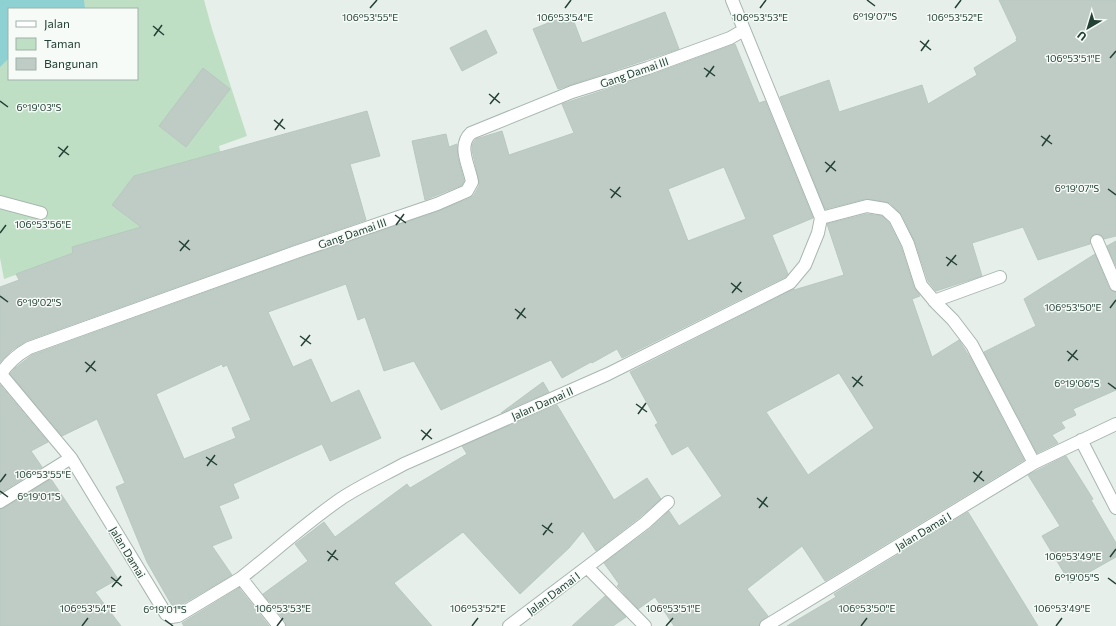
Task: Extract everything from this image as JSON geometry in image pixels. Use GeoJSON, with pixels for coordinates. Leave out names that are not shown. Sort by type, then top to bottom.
{"type":"FeatureCollection","features":[{"type":"Feature","properties":{"kind":"street"},"geometry":{"type":"LineString","coordinates":[[732,0],[822,218],[867,206],[885,209],[895,218],[908,244],[922,285],[934,301],[953,320],[972,345],[1034,463]]}},
{"type":"Feature","properties":{"kind":"street","name":"Gang Damai III"},"geometry":{"type":"LineString","coordinates":[[0,373],[6,364],[29,348],[288,255],[437,204],[467,191],[472,182],[464,148],[466,138],[471,133],[572,92],[648,68],[730,38],[744,30]]}},
{"type":"Feature","properties":{"kind":"street"},"geometry":{"type":"LineString","coordinates":[[0,202],[41,213]]}},
{"type":"Feature","properties":{"kind":"street","name":"Jalan Damai II"},"geometry":{"type":"LineString","coordinates":[[241,578],[320,514],[344,497],[375,479],[404,464],[608,374],[790,283],[805,265],[818,233],[822,218]]}},
{"type":"Feature","properties":{"kind":"street"},"geometry":{"type":"LineString","coordinates":[[1097,241],[1116,285]]}},
{"type":"Feature","properties":{"kind":"street"},"geometry":{"type":"LineString","coordinates":[[934,301],[1000,278]]}},
{"type":"Feature","properties":{"kind":"street","name":"Jalan Damai"},"geometry":{"type":"LineString","coordinates":[[0,373],[71,458],[166,614],[168,622],[241,578]]}},
{"type":"Feature","properties":{"kind":"street","name":"Jalan Damai I"},"geometry":{"type":"LineString","coordinates":[[766,626],[1034,463],[1116,424]]}},
{"type":"Feature","properties":{"kind":"street"},"geometry":{"type":"LineString","coordinates":[[1081,440],[1116,508]]}},
{"type":"Feature","properties":{"kind":"street"},"geometry":{"type":"LineString","coordinates":[[0,502],[71,458]]}},
{"type":"Feature","properties":{"kind":"street"},"geometry":{"type":"LineString","coordinates":[[587,566],[645,523],[668,502]]}},
{"type":"Feature","properties":{"kind":"street","name":"Jalan Damai I"},"geometry":{"type":"LineString","coordinates":[[509,626],[587,566],[645,626]]}},
{"type":"Feature","properties":{"kind":"street"},"geometry":{"type":"LineString","coordinates":[[241,578],[279,626]]}},
{"type":"Feature","properties":{"kind":"green space"},"geometry":{"type":"Polygon","coordinates":[[[0,0],[204,0],[247,136],[219,146],[230,191],[160,224],[4,279],[0,258],[0,0]]]}},
{"type":"Feature","properties":{"kind":"water"},"geometry":{"type":"Polygon","coordinates":[[[0,0],[84,0],[85,8],[8,8],[8,59],[0,67],[0,0]]]}},
{"type":"Feature","properties":{"kind":"building"},"geometry":{"type":"Polygon","coordinates":[[[999,0],[1116,0],[1116,236],[1104,239],[1101,235],[1094,234],[1091,237],[1090,244],[1038,260],[1023,227],[972,243],[982,276],[936,291],[928,281],[915,242],[902,215],[890,203],[865,199],[825,209],[780,97],[829,80],[839,112],[922,85],[928,104],[977,75],[974,68],[1017,41],[1017,38],[999,0]]]}},
{"type":"Feature","properties":{"kind":"building"},"geometry":{"type":"Polygon","coordinates":[[[665,12],[679,49],[558,89],[533,29],[571,14],[582,43],[665,12]]]}},
{"type":"Feature","properties":{"kind":"building"},"geometry":{"type":"Polygon","coordinates":[[[486,30],[497,53],[462,71],[450,48],[486,30]]]}},
{"type":"Feature","properties":{"kind":"building"},"geometry":{"type":"Polygon","coordinates":[[[735,44],[759,103],[765,101],[813,218],[772,235],[788,274],[785,277],[622,358],[617,349],[562,378],[551,360],[441,410],[414,361],[384,371],[365,317],[358,320],[346,284],[268,312],[293,367],[311,359],[331,403],[359,390],[381,438],[330,461],[322,444],[233,484],[239,498],[219,506],[232,538],[212,546],[232,575],[174,609],[147,562],[116,487],[125,483],[97,419],[62,436],[10,374],[15,368],[32,355],[298,259],[439,211],[470,198],[474,195],[479,186],[472,150],[472,145],[476,139],[502,131],[509,155],[574,133],[562,104],[651,75],[735,44]],[[724,167],[668,189],[688,241],[746,219],[724,167]],[[222,364],[156,394],[184,459],[236,438],[232,428],[251,420],[227,365],[223,367],[222,364]]]}},
{"type":"Feature","properties":{"kind":"building"},"geometry":{"type":"Polygon","coordinates":[[[203,68],[230,89],[186,147],[159,126],[203,68]]]}},
{"type":"Feature","properties":{"kind":"building"},"geometry":{"type":"Polygon","coordinates":[[[367,111],[380,156],[350,164],[366,220],[26,341],[12,350],[0,362],[0,287],[19,280],[16,274],[73,253],[72,247],[141,227],[112,205],[134,176],[367,111]]]}},
{"type":"Feature","properties":{"kind":"building"},"geometry":{"type":"Polygon","coordinates":[[[446,134],[449,147],[457,144],[458,158],[464,181],[462,185],[425,200],[412,141],[446,134]]]}},
{"type":"Feature","properties":{"kind":"building"},"geometry":{"type":"Polygon","coordinates":[[[867,214],[882,216],[889,223],[901,247],[914,287],[920,296],[912,299],[932,357],[959,340],[971,359],[1024,460],[825,581],[802,546],[747,589],[768,616],[760,622],[759,626],[674,626],[655,597],[638,609],[617,586],[619,584],[604,563],[650,529],[669,511],[679,526],[722,496],[688,446],[672,455],[655,425],[658,423],[630,372],[794,289],[844,275],[827,224],[867,214]],[[839,373],[766,412],[808,475],[874,428],[839,373]]]}},
{"type":"Feature","properties":{"kind":"building"},"geometry":{"type":"Polygon","coordinates":[[[1116,241],[1116,266],[1107,246],[1116,241]]]}},
{"type":"Feature","properties":{"kind":"building"},"geometry":{"type":"Polygon","coordinates":[[[1095,254],[1109,288],[1116,292],[1116,390],[1073,409],[1076,415],[1061,422],[1065,428],[1052,435],[1058,443],[1037,453],[984,352],[1036,326],[1024,299],[1095,254]]]}},
{"type":"Feature","properties":{"kind":"building"},"geometry":{"type":"Polygon","coordinates":[[[543,382],[549,392],[501,413],[543,382]]]}},
{"type":"Feature","properties":{"kind":"building"},"geometry":{"type":"Polygon","coordinates":[[[0,385],[48,442],[31,451],[42,467],[0,493],[0,385]]]}},
{"type":"Feature","properties":{"kind":"building"},"geometry":{"type":"Polygon","coordinates":[[[557,405],[614,500],[647,478],[661,499],[596,551],[583,531],[569,548],[520,594],[463,532],[394,583],[432,626],[286,626],[285,621],[263,594],[308,561],[295,544],[324,522],[335,537],[407,484],[410,488],[467,454],[462,446],[557,405]]]}},
{"type":"Feature","properties":{"kind":"building"},"geometry":{"type":"Polygon","coordinates":[[[1066,456],[1093,499],[1091,500],[1116,543],[1116,557],[1070,583],[1042,536],[1060,526],[1028,475],[1066,456]]]}},
{"type":"Feature","properties":{"kind":"building"},"geometry":{"type":"Polygon","coordinates":[[[51,479],[118,579],[95,592],[121,626],[0,626],[0,509],[51,479]]]}},
{"type":"Feature","properties":{"kind":"building"},"geometry":{"type":"Polygon","coordinates":[[[968,512],[1038,626],[787,626],[836,597],[834,594],[968,512]]]}},
{"type":"Feature","properties":{"kind":"building"},"geometry":{"type":"Polygon","coordinates":[[[239,588],[269,626],[184,626],[182,623],[239,588]]]}},
{"type":"Feature","properties":{"kind":"building"},"geometry":{"type":"Polygon","coordinates":[[[605,596],[626,617],[613,626],[572,626],[605,596]]]}}]}
